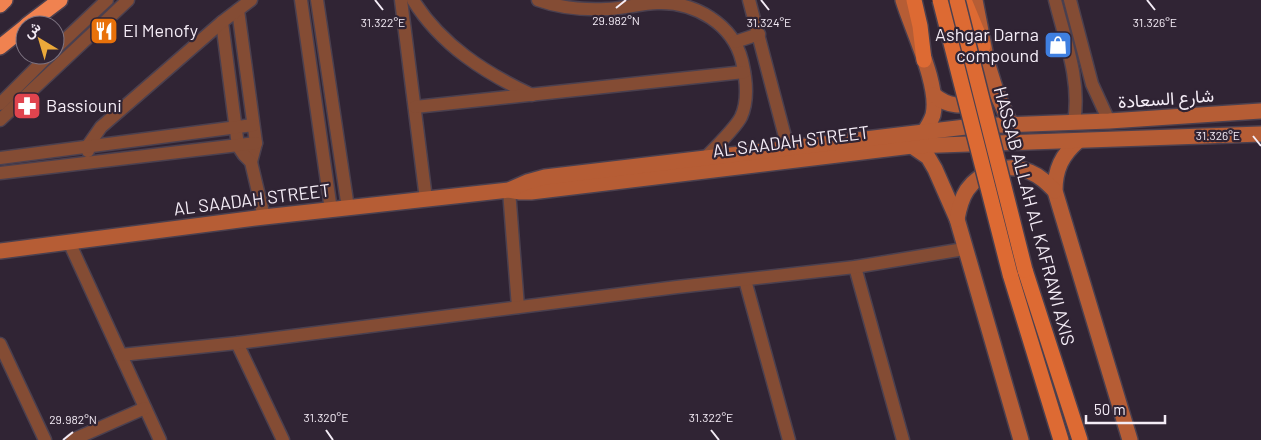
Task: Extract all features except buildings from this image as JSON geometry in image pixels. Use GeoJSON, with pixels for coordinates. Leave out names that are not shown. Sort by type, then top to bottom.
{"type":"FeatureCollection","features":[{"type":"Feature","properties":{"kind":"highway"},"geometry":{"type":"LineString","coordinates":[[0,5],[5,0]]}},
{"type":"Feature","properties":{"kind":"highway"},"geometry":{"type":"LineString","coordinates":[[40,15],[60,0]]}},
{"type":"Feature","properties":{"kind":"highway"},"geometry":{"type":"LineString","coordinates":[[0,47],[15,35]]}},
{"type":"Feature","properties":{"kind":"main road"},"geometry":{"type":"LineString","coordinates":[[914,0],[920,26],[924,60]]}},
{"type":"Feature","properties":{"kind":"main road","name":"HASSAB ALLAH AL KAFRAWI AXIS"},"geometry":{"type":"LineString","coordinates":[[940,0],[1010,274],[1062,440]]}},
{"type":"Feature","properties":{"kind":"main road","name":"HASSAB ALLAH AL KAFRAWI AXIS"},"geometry":{"type":"LineString","coordinates":[[957,0],[1026,270],[1080,440]]}},
{"type":"Feature","properties":{"kind":"main road"},"geometry":{"type":"LineString","coordinates":[[964,0],[983,46]]}},
{"type":"Feature","properties":{"kind":"street"},"geometry":{"type":"LineString","coordinates":[[65,45],[107,0]]}},
{"type":"Feature","properties":{"kind":"street"},"geometry":{"type":"LineString","coordinates":[[65,46],[128,0]]}},
{"type":"Feature","properties":{"kind":"street"},"geometry":{"type":"LineString","coordinates":[[89,163],[87,146],[101,127],[250,0]]}},
{"type":"Feature","properties":{"kind":"street"},"geometry":{"type":"LineString","coordinates":[[301,0],[331,210]]}},
{"type":"Feature","properties":{"kind":"street"},"geometry":{"type":"LineString","coordinates":[[317,0],[348,208]]}},
{"type":"Feature","properties":{"kind":"street"},"geometry":{"type":"LineString","coordinates":[[401,0],[426,199]]}},
{"type":"Feature","properties":{"kind":"street"},"geometry":{"type":"LineString","coordinates":[[413,0],[441,35],[468,59],[499,79],[532,95]]}},
{"type":"Feature","properties":{"kind":"street"},"geometry":{"type":"LineString","coordinates":[[538,0],[552,5],[587,9],[628,7],[649,3],[679,5],[696,10],[717,22],[726,30],[735,42],[740,54],[746,87],[745,102],[741,117],[706,157]]}},
{"type":"Feature","properties":{"kind":"street"},"geometry":{"type":"LineString","coordinates":[[749,0],[788,148]]}},
{"type":"Feature","properties":{"kind":"street"},"geometry":{"type":"LineString","coordinates":[[903,0],[924,60],[934,96],[933,114],[924,132]]}},
{"type":"Feature","properties":{"kind":"street"},"geometry":{"type":"LineString","coordinates":[[975,0],[983,46],[992,79],[1011,125]]}},
{"type":"Feature","properties":{"kind":"street"},"geometry":{"type":"LineString","coordinates":[[1055,0],[1076,87],[1074,122]]}},
{"type":"Feature","properties":{"kind":"street"},"geometry":{"type":"LineString","coordinates":[[1070,0],[1092,84],[1109,121]]}},
{"type":"Feature","properties":{"kind":"street"},"geometry":{"type":"LineString","coordinates":[[238,10],[256,144],[251,162],[264,218]]}},
{"type":"Feature","properties":{"kind":"street"},"geometry":{"type":"LineString","coordinates":[[222,22],[238,146],[251,162]]}},
{"type":"Feature","properties":{"kind":"street"},"geometry":{"type":"LineString","coordinates":[[735,42],[759,34]]}},
{"type":"Feature","properties":{"kind":"street"},"geometry":{"type":"LineString","coordinates":[[0,104],[39,65]]}},
{"type":"Feature","properties":{"kind":"street"},"geometry":{"type":"LineString","coordinates":[[0,120],[47,65]]}},
{"type":"Feature","properties":{"kind":"street"},"geometry":{"type":"LineString","coordinates":[[415,107],[744,72]]}},
{"type":"Feature","properties":{"kind":"street"},"geometry":{"type":"LineString","coordinates":[[934,96],[954,105],[968,104],[986,92],[992,79]]}},
{"type":"Feature","properties":{"kind":"street","name":"شارع السعادة"},"geometry":{"type":"LineString","coordinates":[[1074,122],[1261,111]]}},
{"type":"Feature","properties":{"kind":"street","name":"AL SAADAH STREET"},"geometry":{"type":"LineString","coordinates":[[509,190],[545,177],[706,157],[974,126],[1074,122]]}},
{"type":"Feature","properties":{"kind":"street"},"geometry":{"type":"LineString","coordinates":[[0,158],[253,125]]}},
{"type":"Feature","properties":{"kind":"street"},"geometry":{"type":"LineString","coordinates":[[1130,440],[1055,191],[1055,177],[1059,163],[1067,150],[1078,141],[1261,134]]}},
{"type":"Feature","properties":{"kind":"street","name":"AL SAADAH STREET"},"geometry":{"type":"LineString","coordinates":[[0,251],[426,199],[509,190],[531,192],[912,146],[1078,141]]}},
{"type":"Feature","properties":{"kind":"street"},"geometry":{"type":"LineString","coordinates":[[0,173],[256,144]]}},
{"type":"Feature","properties":{"kind":"street"},"geometry":{"type":"LineString","coordinates":[[912,146],[928,157],[957,219],[964,249],[1001,367],[1021,440]]}},
{"type":"Feature","properties":{"kind":"street"},"geometry":{"type":"LineString","coordinates":[[957,219],[960,203],[968,188],[980,177],[995,170],[1012,168],[1028,171],[1042,179],[1055,191]]}},
{"type":"Feature","properties":{"kind":"street"},"geometry":{"type":"LineString","coordinates":[[509,190],[518,307]]}},
{"type":"Feature","properties":{"kind":"street"},"geometry":{"type":"LineString","coordinates":[[69,242],[160,440]]}},
{"type":"Feature","properties":{"kind":"street"},"geometry":{"type":"LineString","coordinates":[[120,355],[237,343],[855,267],[964,249]]}},
{"type":"Feature","properties":{"kind":"street"},"geometry":{"type":"LineString","coordinates":[[855,267],[903,440]]}},
{"type":"Feature","properties":{"kind":"street"},"geometry":{"type":"LineString","coordinates":[[744,280],[789,440]]}},
{"type":"Feature","properties":{"kind":"street"},"geometry":{"type":"LineString","coordinates":[[237,343],[283,440]]}},
{"type":"Feature","properties":{"kind":"street"},"geometry":{"type":"LineString","coordinates":[[0,344],[45,440]]}},
{"type":"Feature","properties":{"kind":"street"},"geometry":{"type":"LineString","coordinates":[[72,440],[145,408]]}},
{"type":"Feature","properties":{"kind":"place","name":"El Menofy"},"geometry":{"type":"Point","coordinates":[104,31]}},
{"type":"Feature","properties":{"kind":"place","name":"Ashgar Darna compound"},"geometry":{"type":"Point","coordinates":[1058,45]}},
{"type":"Feature","properties":{"kind":"place","name":"Bassiouni"},"geometry":{"type":"Point","coordinates":[27,106]}}]}
